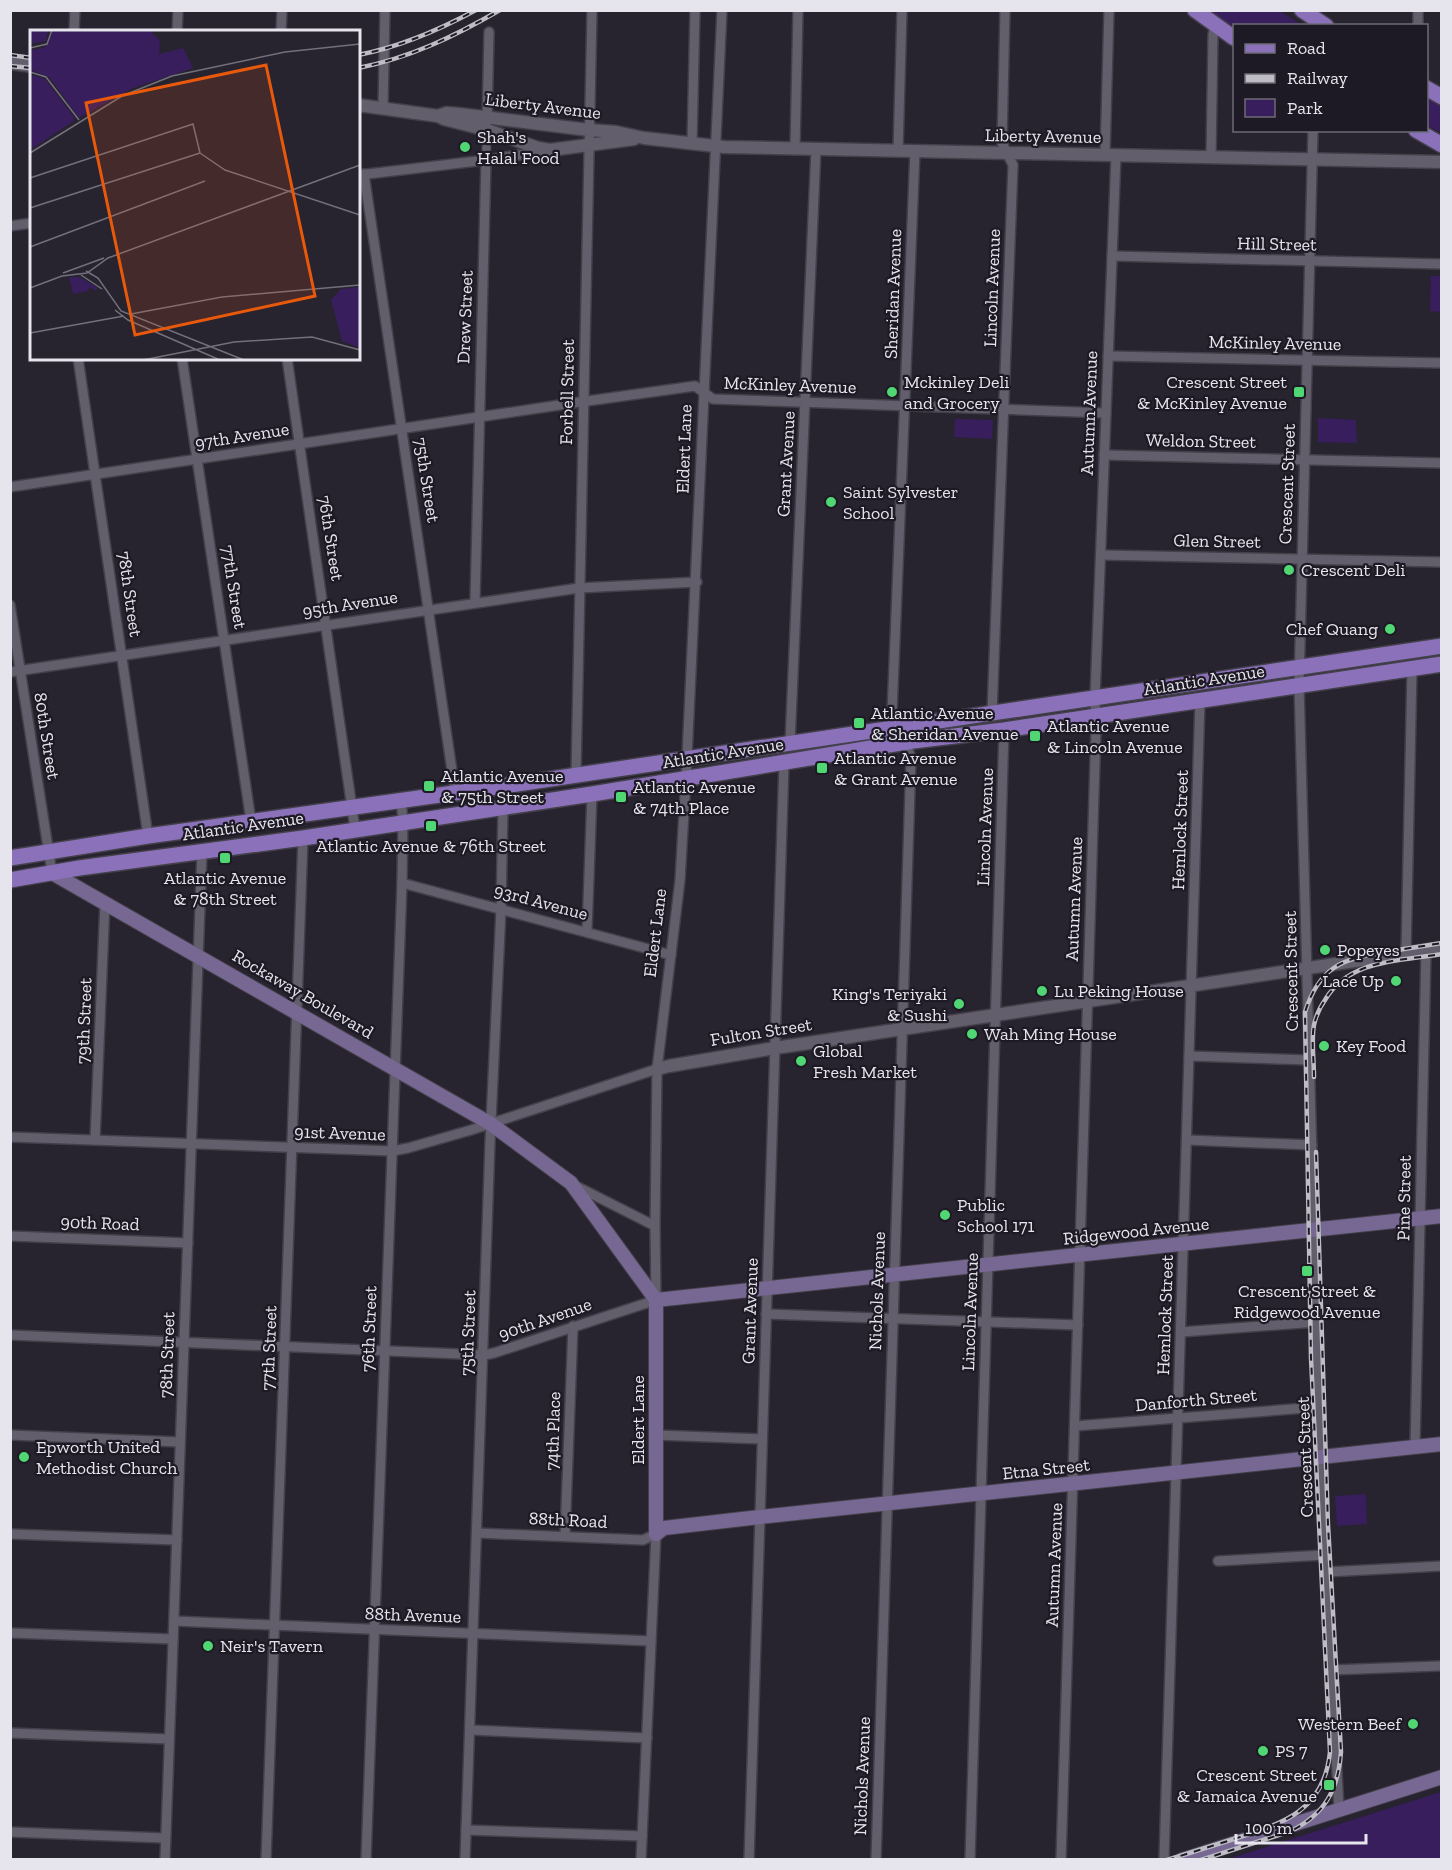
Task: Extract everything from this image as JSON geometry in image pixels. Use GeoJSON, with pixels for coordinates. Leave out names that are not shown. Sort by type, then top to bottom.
{"type":"FeatureCollection","features":[{"type":"Feature","properties":{"kind":"main road"},"geometry":{"type":"LineString","coordinates":[[1195,10],[1233,37]]}},
{"type":"Feature","properties":{"kind":"main road"},"geometry":{"type":"LineString","coordinates":[[1428,89],[1442,97]]}},
{"type":"Feature","properties":{"kind":"main road"},"geometry":{"type":"LineString","coordinates":[[1419,132],[1442,145]]}},
{"type":"Feature","properties":{"kind":"main road","name":"Atlantic Avenue"},"geometry":{"type":"LineString","coordinates":[[18,857],[1442,646]]}},
{"type":"Feature","properties":{"kind":"main road","name":"Atlantic Avenue"},"geometry":{"type":"LineString","coordinates":[[10,879],[303,838],[904,743],[1442,664]]}},
{"type":"Feature","properties":{"kind":"main road","name":"Rockaway Boulevard"},"geometry":{"type":"LineString","coordinates":[[10,847],[18,857],[105,902],[491,1124],[571,1183],[656,1300]]}},
{"type":"Feature","properties":{"kind":"main road","name":"Ridgewood Avenue"},"geometry":{"type":"LineString","coordinates":[[656,1300],[1442,1216]]}},
{"type":"Feature","properties":{"kind":"main road","name":"Eldert Lane"},"geometry":{"type":"LineString","coordinates":[[656,1300],[656,1534]]}},
{"type":"Feature","properties":{"kind":"main road","name":"Etna Street"},"geometry":{"type":"LineString","coordinates":[[656,1534],[664,1528],[759,1517],[1442,1444]]}},
{"type":"Feature","properties":{"kind":"main road"},"geometry":{"type":"LineString","coordinates":[[1182,1860],[1442,1777]]}},
{"type":"Feature","properties":{"kind":"street"},"geometry":{"type":"LineString","coordinates":[[74,30],[75,10]]}},
{"type":"Feature","properties":{"kind":"street"},"geometry":{"type":"LineString","coordinates":[[177,30],[178,10]]}},
{"type":"Feature","properties":{"kind":"street"},"geometry":{"type":"LineString","coordinates":[[281,30],[282,10]]}},
{"type":"Feature","properties":{"kind":"street"},"geometry":{"type":"LineString","coordinates":[[383,108],[385,10]]}},
{"type":"Feature","properties":{"kind":"street","name":"Forbell Street"},"geometry":{"type":"LineString","coordinates":[[576,774],[592,10]]}},
{"type":"Feature","properties":{"kind":"street"},"geometry":{"type":"LineString","coordinates":[[692,144],[695,10]]}},
{"type":"Feature","properties":{"kind":"street","name":"Eldert Lane"},"geometry":{"type":"LineString","coordinates":[[656,1300],[657,1069],[680,880],[697,582],[722,10]]}},
{"type":"Feature","properties":{"kind":"street"},"geometry":{"type":"LineString","coordinates":[[795,149],[798,10]]}},
{"type":"Feature","properties":{"kind":"street"},"geometry":{"type":"LineString","coordinates":[[898,151],[902,10]]}},
{"type":"Feature","properties":{"kind":"street","name":"Lincoln Avenue"},"geometry":{"type":"LineString","coordinates":[[992,713],[1013,165],[1002,143],[1005,10]]}},
{"type":"Feature","properties":{"kind":"street","name":"Autumn Avenue"},"geometry":{"type":"LineString","coordinates":[[1061,1860],[1088,1001],[1095,697],[1112,256],[1109,10]]}},
{"type":"Feature","properties":{"kind":"street"},"geometry":{"type":"LineString","coordinates":[[1211,158],[1215,24]]}},
{"type":"Feature","properties":{"kind":"street","name":"Drew Street"},"geometry":{"type":"LineString","coordinates":[[475,602],[489,32]]}},
{"type":"Feature","properties":{"kind":"street"},"geometry":{"type":"LineString","coordinates":[[10,63],[30,66]]}},
{"type":"Feature","properties":{"kind":"street","name":"Liberty Avenue"},"geometry":{"type":"LineString","coordinates":[[360,105],[438,116],[446,113],[487,124],[538,148],[550,150],[644,138]]}},
{"type":"Feature","properties":{"kind":"street","name":"Liberty Avenue"},"geometry":{"type":"LineString","coordinates":[[487,124],[616,132],[644,138],[715,146],[1442,162]]}},
{"type":"Feature","properties":{"kind":"street","name":"Crescent Street"},"geometry":{"type":"LineString","coordinates":[[1313,132],[1299,685],[1319,1407],[1339,1810]]}},
{"type":"Feature","properties":{"kind":"street","name":"Grant Avenue"},"geometry":{"type":"LineString","coordinates":[[790,743],[816,149]]}},
{"type":"Feature","properties":{"kind":"street"},"geometry":{"type":"LineString","coordinates":[[361,174],[486,160],[550,150]]}},
{"type":"Feature","properties":{"kind":"street","name":"Sheridan Avenue"},"geometry":{"type":"LineString","coordinates":[[896,726],[892,713],[915,151]]}},
{"type":"Feature","properties":{"kind":"street","name":"75th Street"},"geometry":{"type":"LineString","coordinates":[[361,174],[402,428],[455,791]]}},
{"type":"Feature","properties":{"kind":"street"},"geometry":{"type":"LineString","coordinates":[[10,226],[30,223]]}},
{"type":"Feature","properties":{"kind":"street","name":"Hill Street"},"geometry":{"type":"LineString","coordinates":[[1112,256],[1442,264]]}},
{"type":"Feature","properties":{"kind":"street","name":"McKinley Avenue"},"geometry":{"type":"LineString","coordinates":[[1108,356],[1442,363]]}},
{"type":"Feature","properties":{"kind":"street","name":"78th Street"},"geometry":{"type":"LineString","coordinates":[[78,360],[148,836]]}},
{"type":"Feature","properties":{"kind":"street","name":"77th Street"},"geometry":{"type":"LineString","coordinates":[[182,360],[251,821]]}},
{"type":"Feature","properties":{"kind":"street","name":"76th Street"},"geometry":{"type":"LineString","coordinates":[[287,360],[356,829]]}},
{"type":"Feature","properties":{"kind":"street","name":"McKinley Avenue"},"geometry":{"type":"LineString","coordinates":[[479,417],[695,386],[713,399],[1106,413]]}},
{"type":"Feature","properties":{"kind":"street","name":"97th Avenue"},"geometry":{"type":"LineString","coordinates":[[10,487],[479,417]]}},
{"type":"Feature","properties":{"kind":"street","name":"Weldon Street"},"geometry":{"type":"LineString","coordinates":[[1104,455],[1442,463]]}},
{"type":"Feature","properties":{"kind":"street","name":"Glen Street"},"geometry":{"type":"LineString","coordinates":[[1101,555],[1442,562]]}},
{"type":"Feature","properties":{"kind":"street","name":"95th Avenue"},"geometry":{"type":"LineString","coordinates":[[15,671],[579,588],[697,582]]}},
{"type":"Feature","properties":{"kind":"street","name":"80th Street"},"geometry":{"type":"LineString","coordinates":[[10,605],[15,671],[52,873]]}},
{"type":"Feature","properties":{"kind":"street"},"geometry":{"type":"LineString","coordinates":[[1406,954],[1412,668]]}},
{"type":"Feature","properties":{"kind":"street","name":"Hemlock Street"},"geometry":{"type":"LineString","coordinates":[[1164,1860],[1200,700]]}},
{"type":"Feature","properties":{"kind":"street","name":"Nichols Avenue"},"geometry":{"type":"LineString","coordinates":[[876,1860],[910,757],[896,726]]}},
{"type":"Feature","properties":{"kind":"street","name":"Lincoln Avenue"},"geometry":{"type":"LineString","coordinates":[[970,1860],[1004,730]]}},
{"type":"Feature","properties":{"kind":"street","name":"Grant Avenue"},"geometry":{"type":"LineString","coordinates":[[749,1860],[784,763]]}},
{"type":"Feature","properties":{"kind":"street"},"geometry":{"type":"LineString","coordinates":[[587,932],[592,794]]}},
{"type":"Feature","properties":{"kind":"street","name":"76th Street"},"geometry":{"type":"LineString","coordinates":[[366,1860],[402,883],[401,800]]}},
{"type":"Feature","properties":{"kind":"street","name":"75th Street"},"geometry":{"type":"LineString","coordinates":[[465,1860],[503,807]]}},
{"type":"Feature","properties":{"kind":"street","name":"77th Street"},"geometry":{"type":"LineString","coordinates":[[266,1860],[303,838]]}},
{"type":"Feature","properties":{"kind":"street","name":"78th Street"},"geometry":{"type":"LineString","coordinates":[[165,1860],[202,852]]}},
{"type":"Feature","properties":{"kind":"street","name":"93rd Avenue"},"geometry":{"type":"LineString","coordinates":[[402,883],[671,954]]}},
{"type":"Feature","properties":{"kind":"street","name":"79th Street"},"geometry":{"type":"LineString","coordinates":[[95,1140],[105,902]]}},
{"type":"Feature","properties":{"kind":"street","name":"Fulton Street"},"geometry":{"type":"LineString","coordinates":[[657,1069],[775,1048],[1442,948]]}},
{"type":"Feature","properties":{"kind":"street","name":"Pine Street"},"geometry":{"type":"LineString","coordinates":[[1415,1447],[1426,951]]}},
{"type":"Feature","properties":{"kind":"street"},"geometry":{"type":"LineString","coordinates":[[1190,1056],[1310,1060]]}},
{"type":"Feature","properties":{"kind":"street","name":"91st Avenue"},"geometry":{"type":"LineString","coordinates":[[10,1137],[392,1151],[491,1124],[657,1069]]}},
{"type":"Feature","properties":{"kind":"street"},"geometry":{"type":"LineString","coordinates":[[1187,1140],[1312,1145]]}},
{"type":"Feature","properties":{"kind":"street","name":"Rockaway Boulevard"},"geometry":{"type":"LineString","coordinates":[[571,1183],[655,1226]]}},
{"type":"Feature","properties":{"kind":"street","name":"90th Road"},"geometry":{"type":"LineString","coordinates":[[10,1236],[188,1242]]}},
{"type":"Feature","properties":{"kind":"street","name":"90th Avenue"},"geometry":{"type":"LineString","coordinates":[[10,1335],[484,1355],[656,1300]]}},
{"type":"Feature","properties":{"kind":"street"},"geometry":{"type":"LineString","coordinates":[[766,1314],[1078,1325]]}},
{"type":"Feature","properties":{"kind":"street"},"geometry":{"type":"LineString","coordinates":[[1181,1332],[1317,1322]]}},
{"type":"Feature","properties":{"kind":"street","name":"74th Place"},"geometry":{"type":"LineString","coordinates":[[565,1536],[573,1326]]}},
{"type":"Feature","properties":{"kind":"street","name":"Danforth Street"},"geometry":{"type":"LineString","coordinates":[[1075,1426],[1319,1407]]}},
{"type":"Feature","properties":{"kind":"street"},"geometry":{"type":"LineString","coordinates":[[10,1435],[180,1442]]}},
{"type":"Feature","properties":{"kind":"street"},"geometry":{"type":"LineString","coordinates":[[656,1435],[762,1439]]}},
{"type":"Feature","properties":{"kind":"street","name":"88th Road"},"geometry":{"type":"LineString","coordinates":[[477,1533],[643,1540],[656,1534]]}},
{"type":"Feature","properties":{"kind":"street"},"geometry":{"type":"LineString","coordinates":[[10,1534],[177,1540]]}},
{"type":"Feature","properties":{"kind":"street","name":"Eldert Lane"},"geometry":{"type":"LineString","coordinates":[[641,1860],[656,1534]]}},
{"type":"Feature","properties":{"kind":"street"},"geometry":{"type":"LineString","coordinates":[[1218,1561],[1325,1555]]}},
{"type":"Feature","properties":{"kind":"street"},"geometry":{"type":"LineString","coordinates":[[1326,1572],[1442,1566]]}},
{"type":"Feature","properties":{"kind":"street","name":"88th Avenue"},"geometry":{"type":"LineString","coordinates":[[174,1621],[651,1641]]}},
{"type":"Feature","properties":{"kind":"street"},"geometry":{"type":"LineString","coordinates":[[10,1633],[172,1639]]}},
{"type":"Feature","properties":{"kind":"street"},"geometry":{"type":"LineString","coordinates":[[1331,1670],[1439,1666]]}},
{"type":"Feature","properties":{"kind":"street"},"geometry":{"type":"LineString","coordinates":[[470,1730],[647,1738]]}},
{"type":"Feature","properties":{"kind":"street"},"geometry":{"type":"LineString","coordinates":[[10,1733],[169,1739]]}},
{"type":"Feature","properties":{"kind":"street"},"geometry":{"type":"LineString","coordinates":[[466,1830],[642,1836]]}},
{"type":"Feature","properties":{"kind":"street"},"geometry":{"type":"LineString","coordinates":[[10,1832],[165,1838]]}},
{"type":"Feature","properties":{"kind":"green space"},"geometry":{"type":"Polygon","coordinates":[[[1207,11],[1280,11],[1300,24],[1233,24],[1233,29],[1207,11]]]}},
{"type":"Feature","properties":{"kind":"green space"},"geometry":{"type":"Polygon","coordinates":[[[1428,98],[1441,106],[1441,133],[1428,126],[1428,98]]]}},
{"type":"Feature","properties":{"kind":"green space"},"geometry":{"type":"Polygon","coordinates":[[[1431,276],[1441,276],[1441,312],[1430,311],[1431,276]]]}},
{"type":"Feature","properties":{"kind":"green space"},"geometry":{"type":"Polygon","coordinates":[[[1318,418],[1356,420],[1357,443],[1318,442],[1318,418]]]}},
{"type":"Feature","properties":{"kind":"green space"},"geometry":{"type":"Polygon","coordinates":[[[955,419],[993,420],[992,439],[954,437],[955,419]]]}},
{"type":"Feature","properties":{"kind":"green space"},"geometry":{"type":"Polygon","coordinates":[[[1366,1494],[1367,1524],[1337,1526],[1335,1496],[1366,1494]]]}},
{"type":"Feature","properties":{"kind":"green space"},"geometry":{"type":"Polygon","coordinates":[[[1441,1792],[1441,1859],[1228,1859],[1441,1792]]]}},
{"type":"Feature","properties":{"kind":"railway"},"geometry":{"type":"LineString","coordinates":[[360,54],[419,37],[476,10]]}},
{"type":"Feature","properties":{"kind":"railway"},"geometry":{"type":"LineString","coordinates":[[360,68],[432,45],[500,10]]}},
{"type":"Feature","properties":{"kind":"railway"},"geometry":{"type":"LineString","coordinates":[[10,55],[30,58]]}},
{"type":"Feature","properties":{"kind":"railway"},"geometry":{"type":"LineString","coordinates":[[10,66],[30,68]]}},
{"type":"Feature","properties":{"kind":"railway"},"geometry":{"type":"LineString","coordinates":[[1167,1860],[1285,1820],[1310,1801],[1320,1788],[1326,1772],[1330,1752],[1311,1358],[1305,1012],[1317,985],[1325,975],[1344,962],[1370,954],[1442,943]]}},
{"type":"Feature","properties":{"kind":"railway"},"geometry":{"type":"LineString","coordinates":[[1314,1077],[1314,1025],[1321,1006],[1335,987],[1348,976],[1377,964],[1442,954]]}},
{"type":"Feature","properties":{"kind":"railway"},"geometry":{"type":"LineString","coordinates":[[1201,1860],[1291,1831],[1303,1824],[1313,1817],[1328,1799],[1337,1778],[1339,1766],[1341,1752],[1328,1525],[1316,1152]]}},
{"type":"Feature","properties":{"kind":"place","name":"Shah's Halal Food"},"geometry":{"type":"Point","coordinates":[465,147]}},
{"type":"Feature","properties":{"kind":"place","name":"Mckinley Deli and Grocery"},"geometry":{"type":"Point","coordinates":[892,392]}},
{"type":"Feature","properties":{"kind":"place","name":"Crescent Street & McKinley Avenue"},"geometry":{"type":"Point","coordinates":[1299,392]}},
{"type":"Feature","properties":{"kind":"place","name":"Saint Sylvester School"},"geometry":{"type":"Point","coordinates":[831,502]}},
{"type":"Feature","properties":{"kind":"place","name":"Crescent Deli"},"geometry":{"type":"Point","coordinates":[1289,570]}},
{"type":"Feature","properties":{"kind":"place","name":"Chef Quang"},"geometry":{"type":"Point","coordinates":[1390,629]}},
{"type":"Feature","properties":{"kind":"place","name":"Atlantic Avenue & Sheridan Avenue"},"geometry":{"type":"Point","coordinates":[859,723]}},
{"type":"Feature","properties":{"kind":"place","name":"Atlantic Avenue & Lincoln Avenue"},"geometry":{"type":"Point","coordinates":[1035,736]}},
{"type":"Feature","properties":{"kind":"place","name":"Atlantic Avenue & Grant Avenue"},"geometry":{"type":"Point","coordinates":[822,768]}},
{"type":"Feature","properties":{"kind":"place","name":"Atlantic Avenue & 75th Street"},"geometry":{"type":"Point","coordinates":[429,786]}},
{"type":"Feature","properties":{"kind":"place","name":"Atlantic Avenue & 74th Place"},"geometry":{"type":"Point","coordinates":[621,797]}},
{"type":"Feature","properties":{"kind":"place","name":"Atlantic Avenue & 76th Street"},"geometry":{"type":"Point","coordinates":[431,826]}},
{"type":"Feature","properties":{"kind":"place","name":"Atlantic Avenue & 78th Street"},"geometry":{"type":"Point","coordinates":[225,858]}},
{"type":"Feature","properties":{"kind":"place","name":"Popeyes"},"geometry":{"type":"Point","coordinates":[1325,950]}},
{"type":"Feature","properties":{"kind":"place","name":"Lace Up"},"geometry":{"type":"Point","coordinates":[1396,981]}},
{"type":"Feature","properties":{"kind":"place","name":"Lu Peking House"},"geometry":{"type":"Point","coordinates":[1042,991]}},
{"type":"Feature","properties":{"kind":"place","name":"King's Teriyaki & Sushi"},"geometry":{"type":"Point","coordinates":[959,1004]}},
{"type":"Feature","properties":{"kind":"place","name":"Wah Ming House"},"geometry":{"type":"Point","coordinates":[972,1034]}},
{"type":"Feature","properties":{"kind":"place","name":"Key Food"},"geometry":{"type":"Point","coordinates":[1324,1046]}},
{"type":"Feature","properties":{"kind":"place","name":"Global Fresh Market"},"geometry":{"type":"Point","coordinates":[801,1061]}},
{"type":"Feature","properties":{"kind":"place","name":"Public School 171"},"geometry":{"type":"Point","coordinates":[945,1215]}},
{"type":"Feature","properties":{"kind":"place","name":"Crescent Street & Ridgewood Avenue"},"geometry":{"type":"Point","coordinates":[1307,1271]}},
{"type":"Feature","properties":{"kind":"place","name":"Epworth United Methodist Church"},"geometry":{"type":"Point","coordinates":[24,1457]}},
{"type":"Feature","properties":{"kind":"place","name":"Neir's Tavern"},"geometry":{"type":"Point","coordinates":[208,1646]}},
{"type":"Feature","properties":{"kind":"place","name":"Western Beef"},"geometry":{"type":"Point","coordinates":[1413,1724]}},
{"type":"Feature","properties":{"kind":"place","name":"PS 7"},"geometry":{"type":"Point","coordinates":[1263,1751]}},
{"type":"Feature","properties":{"kind":"place","name":"Crescent Street & Jamaica Avenue"},"geometry":{"type":"Point","coordinates":[1329,1785]}}]}
